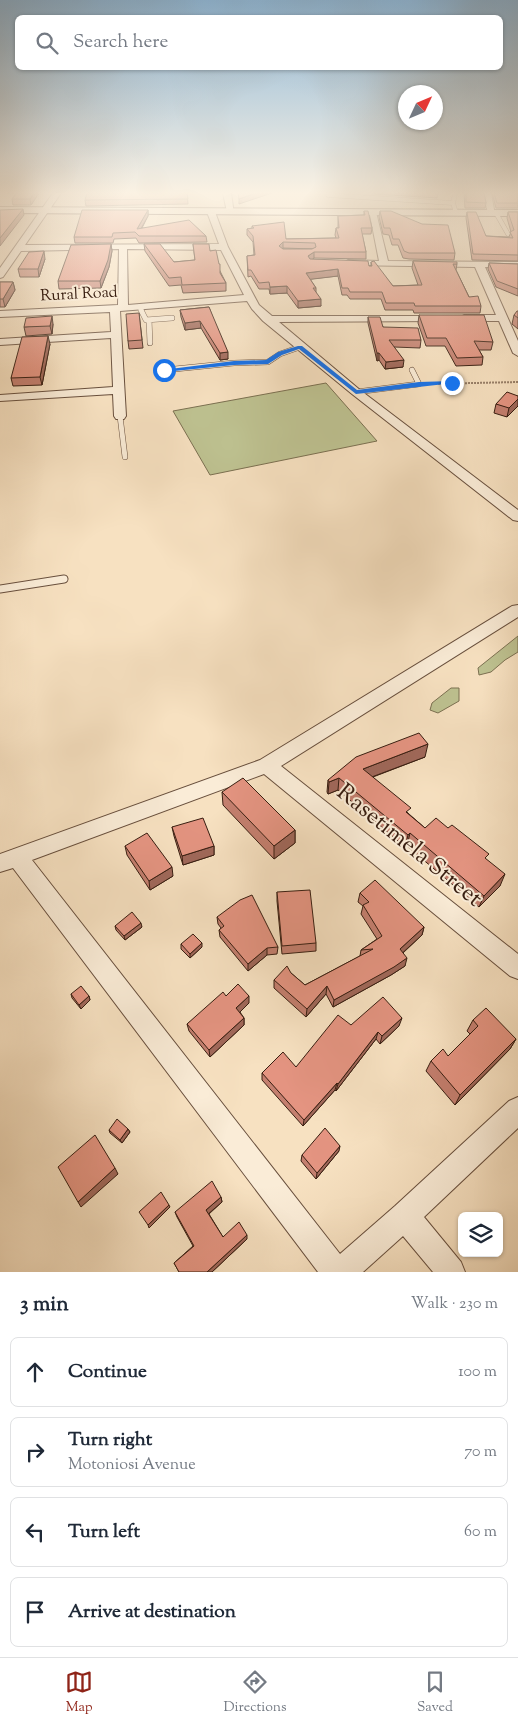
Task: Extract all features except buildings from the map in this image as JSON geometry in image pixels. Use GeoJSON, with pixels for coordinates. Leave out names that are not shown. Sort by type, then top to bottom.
{"type":"FeatureCollection","features":[{"type":"Feature","properties":{"kind":"street"},"geometry":{"type":"LineString","coordinates":[[0,275],[15,252]]}},
{"type":"Feature","properties":{"kind":"street"},"geometry":{"type":"LineString","coordinates":[[120,416],[114,335],[119,308],[123,252]]}},
{"type":"Feature","properties":{"kind":"street"},"geometry":{"type":"LineString","coordinates":[[227,252],[249,298],[255,307],[267,318],[356,392],[518,517]]}},
{"type":"Feature","properties":{"kind":"street"},"geometry":{"type":"LineString","coordinates":[[381,252],[384,263]]}},
{"type":"Feature","properties":{"kind":"street"},"geometry":{"type":"LineString","coordinates":[[334,263],[518,265]]}},
{"type":"Feature","properties":{"kind":"street"},"geometry":{"type":"LineString","coordinates":[[479,265],[518,353]]}},
{"type":"Feature","properties":{"kind":"street","name":"Rural Road"},"geometry":{"type":"LineString","coordinates":[[0,314],[119,308],[249,298]]}},
{"type":"Feature","properties":{"kind":"street"},"geometry":{"type":"LineString","coordinates":[[267,318],[501,318]]}},
{"type":"Feature","properties":{"kind":"street"},"geometry":{"type":"LineString","coordinates":[[0,342],[114,335]]}},
{"type":"Feature","properties":{"kind":"street"},"geometry":{"type":"LineString","coordinates":[[0,398],[119,390]]}},
{"type":"Feature","properties":{"kind":"street"},"geometry":{"type":"LineString","coordinates":[[336,1272],[9,860],[267,765],[518,610]]}},
{"type":"Feature","properties":{"kind":"street","name":"Rasetimela Street"},"geometry":{"type":"LineString","coordinates":[[267,765],[518,968]]}},
{"type":"Feature","properties":{"kind":"street"},"geometry":{"type":"LineString","coordinates":[[341,1272],[405,1216],[518,1110]]}},
{"type":"Feature","properties":{"kind":"street"},"geometry":{"type":"LineString","coordinates":[[405,1216],[450,1272]]}},
{"type":"Feature","properties":{"kind":"lane"},"geometry":{"type":"LineString","coordinates":[[140,306],[144,318],[148,320],[172,318]]}},
{"type":"Feature","properties":{"kind":"lane"},"geometry":{"type":"LineString","coordinates":[[148,320],[150,343]]}},
{"type":"Feature","properties":{"kind":"lane"},"geometry":{"type":"LineString","coordinates":[[164,370],[234,363],[268,362],[280,354],[300,347]]}},
{"type":"Feature","properties":{"kind":"lane"},"geometry":{"type":"LineString","coordinates":[[356,392],[419,384],[412,370]]}},
{"type":"Feature","properties":{"kind":"lane"},"geometry":{"type":"LineString","coordinates":[[120,416],[125,457]]}},
{"type":"Feature","properties":{"kind":"lane"},"geometry":{"type":"LineString","coordinates":[[0,589],[64,579]]}},
{"type":"Feature","properties":{"kind":"path"},"geometry":{"type":"LineString","coordinates":[[419,384],[518,382]]}},
{"type":"Feature","properties":{"kind":"green space"},"geometry":{"type":"Polygon","coordinates":[[[326,383],[377,441],[210,475],[173,411],[326,383]]]}},
{"type":"Feature","properties":{"kind":"green space"},"geometry":{"type":"Polygon","coordinates":[[[518,636],[518,652],[491,672],[479,675],[478,668],[518,636]]]}},
{"type":"Feature","properties":{"kind":"green space"},"geometry":{"type":"Polygon","coordinates":[[[451,688],[459,688],[459,701],[438,713],[430,710],[432,703],[451,688]]]}},
{"type":"Feature","properties":{"kind":"route"},"geometry":{"type":"LineString","coordinates":[[164,370],[234,363],[268,362],[280,354],[300,347],[356,392],[419,384],[452,383]]}}]}
